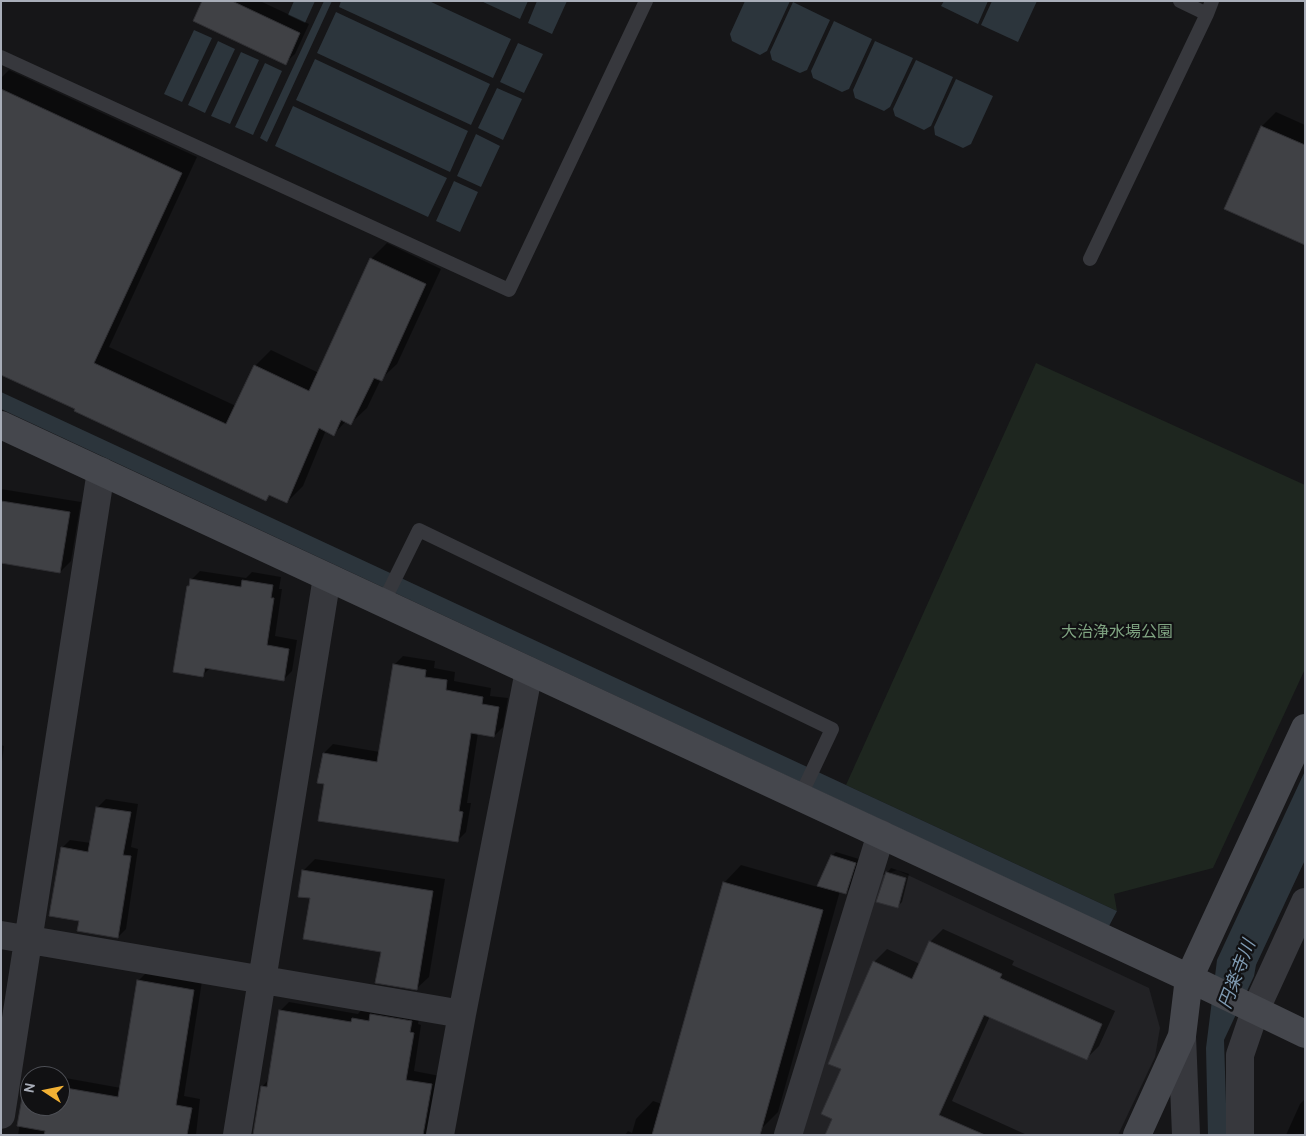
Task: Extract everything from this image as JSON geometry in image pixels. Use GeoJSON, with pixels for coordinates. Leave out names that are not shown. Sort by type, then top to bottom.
{"type":"FeatureCollection","features":[{"type":"Feature","properties":{"kind":"street"},"geometry":{"type":"LineString","coordinates":[[1,425],[327,577],[386,598],[529,671],[803,792],[881,834],[1305,1034]]}},
{"type":"Feature","properties":{"kind":"street"},"geometry":{"type":"LineString","coordinates":[[1,1115],[30,940],[101,471]]}},
{"type":"Feature","properties":{"kind":"street"},"geometry":{"type":"LineString","coordinates":[[237,1135],[327,577]]}},
{"type":"Feature","properties":{"kind":"street"},"geometry":{"type":"LineString","coordinates":[[440,1135],[529,671]]}},
{"type":"Feature","properties":{"kind":"street"},"geometry":{"type":"LineString","coordinates":[[1137,1135],[1182,1036],[1199,983],[1305,728]]}},
{"type":"Feature","properties":{"kind":"street"},"geometry":{"type":"LineString","coordinates":[[788,1135],[881,834]]}},
{"type":"Feature","properties":{"kind":"street"},"geometry":{"type":"LineString","coordinates":[[1240,1135],[1240,1055],[1249,1008],[1305,902]]}},
{"type":"Feature","properties":{"kind":"street"},"geometry":{"type":"LineString","coordinates":[[1,935],[462,1014]]}},
{"type":"Feature","properties":{"kind":"street"},"geometry":{"type":"LineString","coordinates":[[1182,1036],[1186,1135]]}},
{"type":"Feature","properties":{"kind":"lane"},"geometry":{"type":"LineString","coordinates":[[1,57],[509,290],[646,1]]}},
{"type":"Feature","properties":{"kind":"lane"},"geometry":{"type":"LineString","coordinates":[[1090,259],[1209,7],[1180,1]]}},
{"type":"Feature","properties":{"kind":"lane"},"geometry":{"type":"LineString","coordinates":[[386,598],[419,530],[832,729],[803,792]]}},
{"type":"Feature","properties":{"kind":"shaded area"},"geometry":{"type":"Polygon","coordinates":[[[897,870],[1149,988],[1160,1028],[1155,1057],[1118,1135],[802,1135],[880,876],[897,870]]]}},
{"type":"Feature","properties":{"kind":"green space","name":"大治浄水場公園"},"geometry":{"type":"Polygon","coordinates":[[[1036,363],[1305,485],[1305,669],[1213,868],[1114,894],[1117,911],[846,785],[1036,363]]]}},
{"type":"Feature","properties":{"kind":"water"},"geometry":{"type":"Polygon","coordinates":[[[294,1],[315,1],[305,23],[288,15],[294,1]]]}},
{"type":"Feature","properties":{"kind":"water"},"geometry":{"type":"Polygon","coordinates":[[[324,1],[332,1],[267,142],[260,138],[324,1]]]}},
{"type":"Feature","properties":{"kind":"water"},"geometry":{"type":"Polygon","coordinates":[[[341,1],[429,1],[511,39],[493,78],[339,7],[341,1]]]}},
{"type":"Feature","properties":{"kind":"water"},"geometry":{"type":"Polygon","coordinates":[[[481,1],[528,1],[520,19],[481,1]]]}},
{"type":"Feature","properties":{"kind":"water"},"geometry":{"type":"Polygon","coordinates":[[[537,1],[567,1],[552,34],[528,23],[537,1]]]}},
{"type":"Feature","properties":{"kind":"water"},"geometry":{"type":"Polygon","coordinates":[[[745,1],[790,1],[767,51],[760,55],[732,41],[730,34],[745,1]]]}},
{"type":"Feature","properties":{"kind":"water"},"geometry":{"type":"Polygon","coordinates":[[[944,1],[988,1],[978,24],[941,6],[944,1]]]}},
{"type":"Feature","properties":{"kind":"water"},"geometry":{"type":"Polygon","coordinates":[[[992,1],[1037,1],[1018,42],[981,25],[992,1]]]}},
{"type":"Feature","properties":{"kind":"water"},"geometry":{"type":"Polygon","coordinates":[[[793,2],[830,20],[807,70],[800,73],[772,60],[770,52],[793,2]]]}},
{"type":"Feature","properties":{"kind":"water"},"geometry":{"type":"Polygon","coordinates":[[[336,12],[490,84],[471,125],[317,53],[336,12]]]}},
{"type":"Feature","properties":{"kind":"water"},"geometry":{"type":"Polygon","coordinates":[[[834,21],[872,39],[849,89],[842,92],[813,78],[811,71],[834,21]]]}},
{"type":"Feature","properties":{"kind":"water"},"geometry":{"type":"Polygon","coordinates":[[[194,30],[212,38],[182,102],[164,94],[194,30]]]}},
{"type":"Feature","properties":{"kind":"water"},"geometry":{"type":"Polygon","coordinates":[[[218,41],[235,49],[205,113],[188,105],[218,41]]]}},
{"type":"Feature","properties":{"kind":"water"},"geometry":{"type":"Polygon","coordinates":[[[875,41],[913,58],[890,107],[884,111],[855,98],[853,90],[875,41]]]}},
{"type":"Feature","properties":{"kind":"water"},"geometry":{"type":"Polygon","coordinates":[[[518,43],[543,54],[524,93],[500,82],[518,43]]]}},
{"type":"Feature","properties":{"kind":"water"},"geometry":{"type":"Polygon","coordinates":[[[241,52],[259,60],[230,124],[211,116],[241,52]]]}},
{"type":"Feature","properties":{"kind":"water"},"geometry":{"type":"Polygon","coordinates":[[[315,59],[468,131],[450,172],[296,100],[315,59]]]}},
{"type":"Feature","properties":{"kind":"water"},"geometry":{"type":"Polygon","coordinates":[[[916,60],[953,77],[931,126],[924,130],[895,116],[893,109],[916,60]]]}},
{"type":"Feature","properties":{"kind":"water"},"geometry":{"type":"Polygon","coordinates":[[[265,63],[282,71],[253,135],[235,127],[265,63]]]}},
{"type":"Feature","properties":{"kind":"water"},"geometry":{"type":"Polygon","coordinates":[[[956,79],[993,96],[971,144],[963,148],[935,135],[934,127],[956,79]]]}},
{"type":"Feature","properties":{"kind":"water"},"geometry":{"type":"Polygon","coordinates":[[[497,88],[522,99],[503,140],[478,128],[497,88]]]}},
{"type":"Feature","properties":{"kind":"water"},"geometry":{"type":"Polygon","coordinates":[[[293,106],[447,178],[428,217],[275,146],[293,106]]]}},
{"type":"Feature","properties":{"kind":"water"},"geometry":{"type":"Polygon","coordinates":[[[476,134],[500,146],[481,187],[457,176],[476,134]]]}},
{"type":"Feature","properties":{"kind":"water"},"geometry":{"type":"Polygon","coordinates":[[[454,181],[478,192],[460,232],[436,221],[454,181]]]}},
{"type":"Feature","properties":{"kind":"water"},"geometry":{"type":"Polygon","coordinates":[[[1,392],[1117,911],[1109,926],[1,409],[1,392]]]}},
{"type":"Feature","properties":{"kind":"water","name":"円楽寺川"},"geometry":{"type":"Polygon","coordinates":[[[1305,771],[1305,860],[1256,965],[1254,976],[1224,1040],[1227,1135],[1208,1135],[1206,1048],[1217,960],[1305,771]]]}},
{"type":"Feature","properties":{"kind":"building"},"geometry":{"type":"Polygon","coordinates":[[[202,1],[232,1],[300,33],[286,65],[193,21],[202,1]]]}},
{"type":"Feature","properties":{"kind":"building"},"geometry":{"type":"Polygon","coordinates":[[[1,89],[182,173],[94,363],[226,424],[254,365],[309,391],[370,258],[426,284],[382,381],[374,378],[351,425],[341,420],[334,436],[319,428],[287,503],[269,495],[266,501],[1,375],[1,89]]]}},
{"type":"Feature","properties":{"kind":"building"},"geometry":{"type":"Polygon","coordinates":[[[1261,126],[1305,145],[1305,245],[1224,209],[1261,126]]]}},
{"type":"Feature","properties":{"kind":"building"},"geometry":{"type":"Polygon","coordinates":[[[1,501],[70,512],[60,573],[1,563],[1,501]]]}},
{"type":"Feature","properties":{"kind":"building"},"geometry":{"type":"Polygon","coordinates":[[[190,579],[241,587],[242,580],[273,585],[271,598],[274,598],[267,645],[289,649],[284,681],[205,668],[203,677],[173,672],[187,586],[189,586],[190,579]]]}},
{"type":"Feature","properties":{"kind":"building"},"geometry":{"type":"Polygon","coordinates":[[[393,664],[426,670],[425,677],[447,680],[446,690],[483,697],[482,704],[499,707],[494,737],[471,733],[459,811],[463,812],[458,842],[318,821],[324,784],[317,783],[323,753],[377,762],[393,664]]]}},
{"type":"Feature","properties":{"kind":"building"},"geometry":{"type":"Polygon","coordinates":[[[96,807],[131,812],[123,855],[131,856],[118,938],[77,931],[79,921],[49,916],[61,847],[88,852],[96,807]]]}},
{"type":"Feature","properties":{"kind":"building"},"geometry":{"type":"Polygon","coordinates":[[[831,855],[856,863],[846,894],[817,886],[831,855]]]}},
{"type":"Feature","properties":{"kind":"building"},"geometry":{"type":"Polygon","coordinates":[[[302,870],[433,891],[417,990],[375,983],[381,952],[303,939],[310,898],[298,897],[302,870]]]}},
{"type":"Feature","properties":{"kind":"building"},"geometry":{"type":"Polygon","coordinates":[[[886,872],[906,878],[898,908],[876,902],[886,872]]]}},
{"type":"Feature","properties":{"kind":"building"},"geometry":{"type":"Polygon","coordinates":[[[723,882],[823,910],[760,1135],[652,1135],[723,882]]]}},
{"type":"Feature","properties":{"kind":"building"},"geometry":{"type":"Polygon","coordinates":[[[929,941],[1002,974],[1000,978],[1102,1024],[1087,1060],[984,1015],[939,1115],[985,1135],[825,1135],[832,1119],[821,1114],[841,1069],[828,1064],[873,961],[912,979],[929,941]]]}},
{"type":"Feature","properties":{"kind":"building"},"geometry":{"type":"Polygon","coordinates":[[[137,980],[194,990],[176,1105],[192,1108],[187,1135],[44,1135],[45,1131],[17,1126],[20,1109],[20,1116],[70,1116],[70,1089],[118,1097],[137,980]]]}},
{"type":"Feature","properties":{"kind":"building"},"geometry":{"type":"Polygon","coordinates":[[[279,1010],[351,1022],[352,1018],[369,1021],[370,1014],[412,1021],[410,1032],[414,1033],[406,1080],[432,1084],[423,1135],[253,1135],[261,1086],[267,1087],[279,1010]]]}}]}
